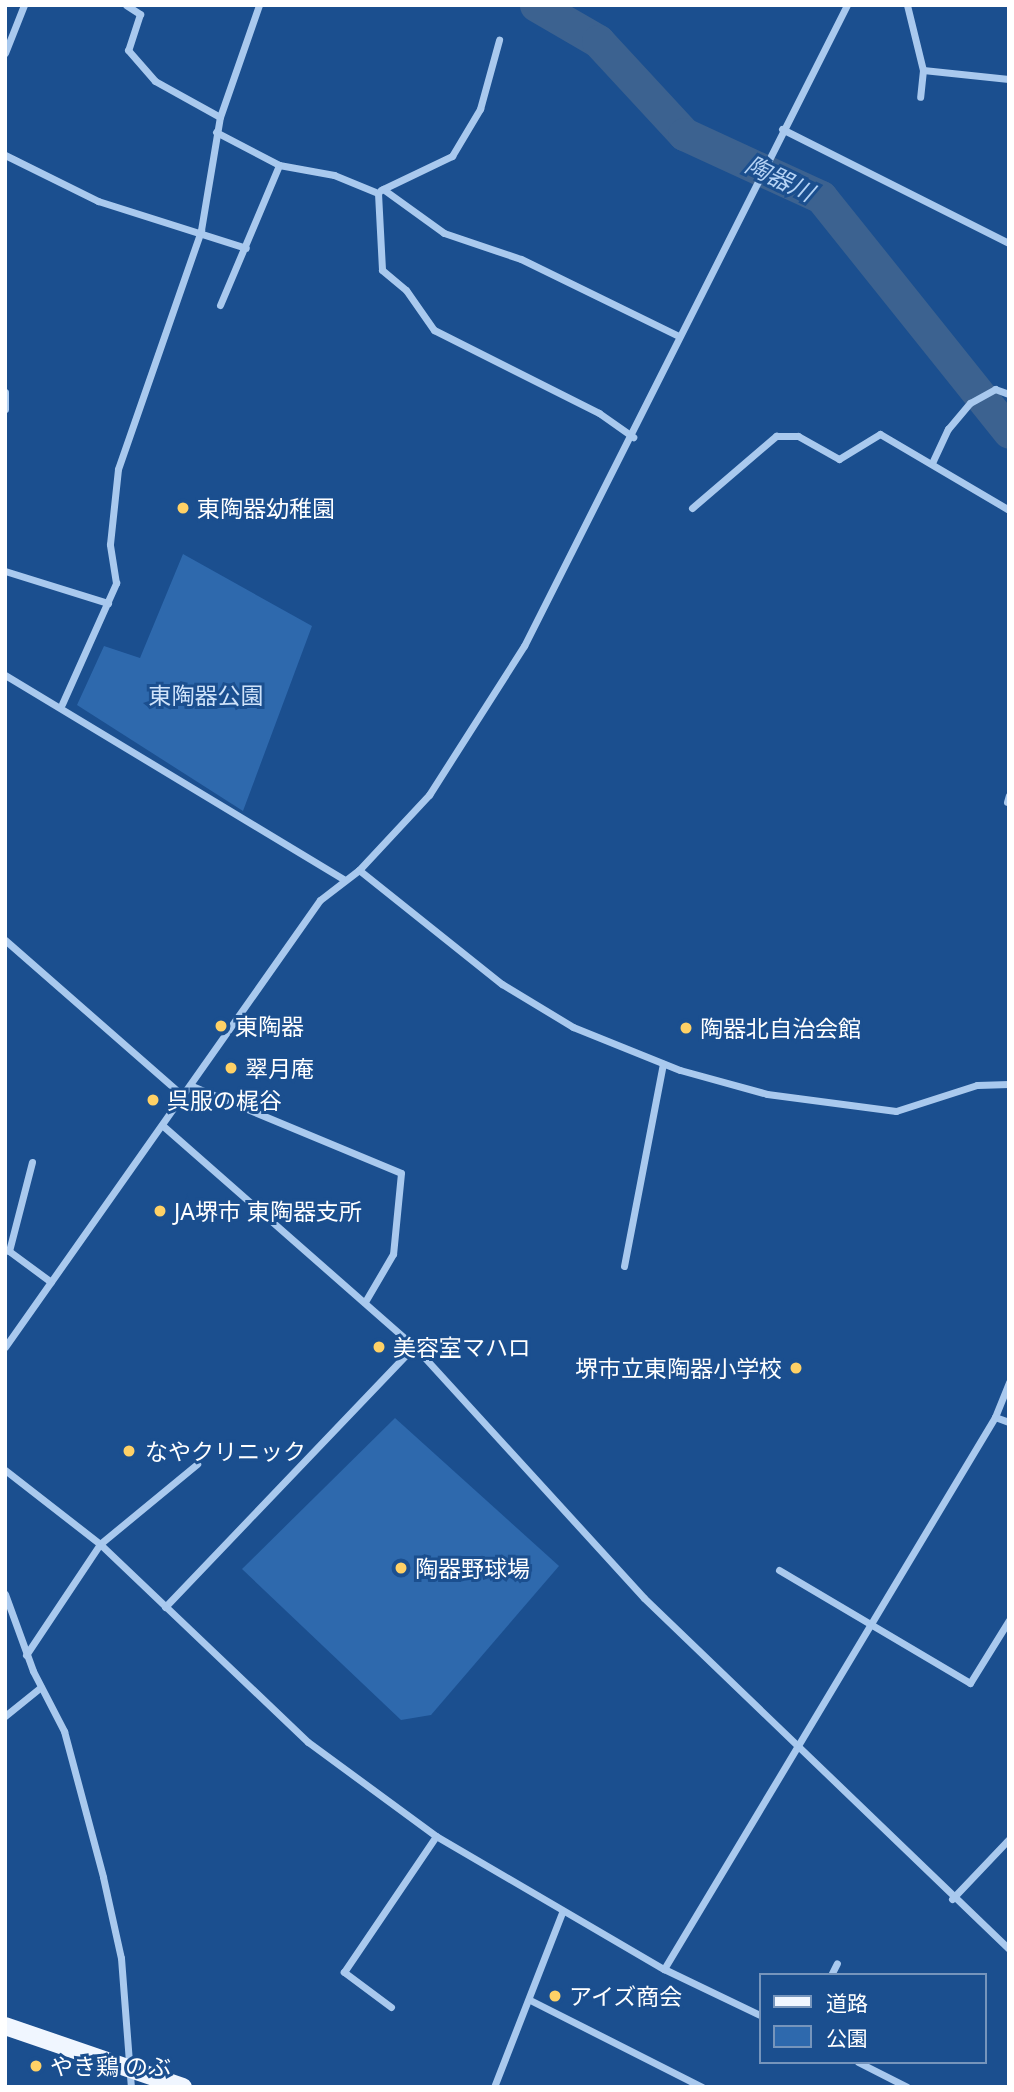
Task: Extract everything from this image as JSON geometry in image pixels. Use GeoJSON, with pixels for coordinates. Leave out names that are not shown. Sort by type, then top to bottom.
{"type":"FeatureCollection","features":[{"type":"Feature","properties":{"kind":"main road"},"geometry":{"type":"LineString","coordinates":[[5,2026],[131,2078],[183,2087]]}},
{"type":"Feature","properties":{"kind":"street"},"geometry":{"type":"LineString","coordinates":[[5,53],[8,38],[24,5]]}},
{"type":"Feature","properties":{"kind":"street"},"geometry":{"type":"LineString","coordinates":[[126,5],[140,14]]}},
{"type":"Feature","properties":{"kind":"street"},"geometry":{"type":"LineString","coordinates":[[144,5],[128,50],[155,81],[220,117]]}},
{"type":"Feature","properties":{"kind":"street"},"geometry":{"type":"LineString","coordinates":[[62,704],[116,583],[110,544],[118,469],[201,230],[216,132],[259,5]]}},
{"type":"Feature","properties":{"kind":"street"},"geometry":{"type":"LineString","coordinates":[[5,1347],[192,1086],[320,900],[343,879],[359,870],[429,795],[524,646],[633,437],[677,335],[742,204],[847,5]]}},
{"type":"Feature","properties":{"kind":"street"},"geometry":{"type":"LineString","coordinates":[[907,5],[923,70],[920,97]]}},
{"type":"Feature","properties":{"kind":"street"},"geometry":{"type":"LineString","coordinates":[[380,191],[452,156],[480,109],[499,40]]}},
{"type":"Feature","properties":{"kind":"street"},"geometry":{"type":"LineString","coordinates":[[923,70],[1009,79]]}},
{"type":"Feature","properties":{"kind":"street"},"geometry":{"type":"LineString","coordinates":[[782,128],[1009,243]]}},
{"type":"Feature","properties":{"kind":"street"},"geometry":{"type":"LineString","coordinates":[[216,132],[279,165],[334,175],[380,191],[444,233],[522,260],[677,335]]}},
{"type":"Feature","properties":{"kind":"street"},"geometry":{"type":"LineString","coordinates":[[5,155],[98,201],[201,230],[246,248]]}},
{"type":"Feature","properties":{"kind":"street"},"geometry":{"type":"LineString","coordinates":[[220,305],[279,165]]}},
{"type":"Feature","properties":{"kind":"street"},"geometry":{"type":"LineString","coordinates":[[380,191],[382,270],[406,290],[434,330],[599,413],[633,437]]}},
{"type":"Feature","properties":{"kind":"street"},"geometry":{"type":"LineString","coordinates":[[5,392],[5,409]]}},
{"type":"Feature","properties":{"kind":"street"},"geometry":{"type":"LineString","coordinates":[[932,463],[948,429],[970,403],[986,393],[1009,394]]}},
{"type":"Feature","properties":{"kind":"street"},"geometry":{"type":"LineString","coordinates":[[692,508],[776,436],[798,436],[839,459],[880,434],[1009,510]]}},
{"type":"Feature","properties":{"kind":"street"},"geometry":{"type":"LineString","coordinates":[[5,571],[108,603]]}},
{"type":"Feature","properties":{"kind":"street"},"geometry":{"type":"LineString","coordinates":[[5,676],[62,704],[343,879]]}},
{"type":"Feature","properties":{"kind":"street"},"geometry":{"type":"LineString","coordinates":[[359,870],[502,984],[573,1027],[663,1064],[767,1094],[896,1111],[977,1085],[1009,1084]]}},
{"type":"Feature","properties":{"kind":"street"},"geometry":{"type":"LineString","coordinates":[[5,940],[183,1096]]}},
{"type":"Feature","properties":{"kind":"street"},"geometry":{"type":"LineString","coordinates":[[624,1266],[663,1064]]}},
{"type":"Feature","properties":{"kind":"street"},"geometry":{"type":"LineString","coordinates":[[192,1086],[401,1173],[393,1254],[365,1302]]}},
{"type":"Feature","properties":{"kind":"street"},"geometry":{"type":"LineString","coordinates":[[163,1125],[414,1346],[644,1598],[952,1899],[1009,1949]]}},
{"type":"Feature","properties":{"kind":"street"},"geometry":{"type":"LineString","coordinates":[[32,1162],[9,1251],[51,1282]]}},
{"type":"Feature","properties":{"kind":"street"},"geometry":{"type":"LineString","coordinates":[[165,1607],[414,1346]]}},
{"type":"Feature","properties":{"kind":"street"},"geometry":{"type":"LineString","coordinates":[[664,1969],[794,1742],[995,1417],[1009,1382]]}},
{"type":"Feature","properties":{"kind":"street"},"geometry":{"type":"LineString","coordinates":[[995,1417],[1009,1422]]}},
{"type":"Feature","properties":{"kind":"street"},"geometry":{"type":"LineString","coordinates":[[26,1655],[100,1544],[197,1464]]}},
{"type":"Feature","properties":{"kind":"street"},"geometry":{"type":"LineString","coordinates":[[5,1470],[100,1544],[308,1742],[436,1836],[562,1913],[664,1969],[758,2014]]}},
{"type":"Feature","properties":{"kind":"street"},"geometry":{"type":"LineString","coordinates":[[779,1570],[970,1684],[1009,1620]]}},
{"type":"Feature","properties":{"kind":"street"},"geometry":{"type":"LineString","coordinates":[[5,1594],[26,1655],[64,1731],[103,1877],[121,1958],[131,2078]]}},
{"type":"Feature","properties":{"kind":"street"},"geometry":{"type":"LineString","coordinates":[[5,1716],[41,1687]]}},
{"type":"Feature","properties":{"kind":"street"},"geometry":{"type":"LineString","coordinates":[[391,2007],[344,1972],[436,1836]]}},
{"type":"Feature","properties":{"kind":"street"},"geometry":{"type":"LineString","coordinates":[[952,1899],[1009,1839]]}},
{"type":"Feature","properties":{"kind":"street"},"geometry":{"type":"LineString","coordinates":[[494,2087],[562,1913]]}},
{"type":"Feature","properties":{"kind":"street"},"geometry":{"type":"LineString","coordinates":[[832,1973],[837,1963]]}},
{"type":"Feature","properties":{"kind":"street"},"geometry":{"type":"LineString","coordinates":[[530,2000],[702,2087]]}},
{"type":"Feature","properties":{"kind":"street"},"geometry":{"type":"LineString","coordinates":[[862,2064],[907,2087]]}},
{"type":"Feature","properties":{"kind":"green space","name":"東陶器公園"},"geometry":{"type":"Polygon","coordinates":[[[183,554],[312,626],[243,811],[77,705],[104,646],[140,658],[183,554]]]}},
{"type":"Feature","properties":{"kind":"green space","name":"陶器野球場"},"geometry":{"type":"Polygon","coordinates":[[[395,1418],[559,1566],[431,1715],[401,1720],[242,1569],[395,1418]]]}},
{"type":"Feature","properties":{"kind":"waterway","name":"陶器川"},"geometry":{"type":"LineString","coordinates":[[536,5],[598,41],[684,134],[821,197],[1009,432]]}},
{"type":"Feature","properties":{"kind":"place","name":"東陶器幼稚園"},"geometry":{"type":"Point","coordinates":[183,508]}},
{"type":"Feature","properties":{"kind":"place","name":"東陶器"},"geometry":{"type":"Point","coordinates":[221,1026]}},
{"type":"Feature","properties":{"kind":"place","name":"陶器北自治会館"},"geometry":{"type":"Point","coordinates":[686,1028]}},
{"type":"Feature","properties":{"kind":"place","name":"翠月庵"},"geometry":{"type":"Point","coordinates":[231,1068]}},
{"type":"Feature","properties":{"kind":"place","name":"呉服の梶谷"},"geometry":{"type":"Point","coordinates":[153,1100]}},
{"type":"Feature","properties":{"kind":"place","name":"JA堺市 東陶器支所"},"geometry":{"type":"Point","coordinates":[160,1211]}},
{"type":"Feature","properties":{"kind":"place","name":"美容室マハロ"},"geometry":{"type":"Point","coordinates":[379,1347]}},
{"type":"Feature","properties":{"kind":"place","name":"堺市立東陶器小学校"},"geometry":{"type":"Point","coordinates":[796,1368]}},
{"type":"Feature","properties":{"kind":"place","name":"なやクリニック"},"geometry":{"type":"Point","coordinates":[129,1451]}},
{"type":"Feature","properties":{"kind":"place","name":"陶器野球場"},"geometry":{"type":"Point","coordinates":[401,1568]}},
{"type":"Feature","properties":{"kind":"place","name":"アイズ商会"},"geometry":{"type":"Point","coordinates":[555,1996]}},
{"type":"Feature","properties":{"kind":"place","name":"やき鶏 のぶ"},"geometry":{"type":"Point","coordinates":[36,2066]}}]}
